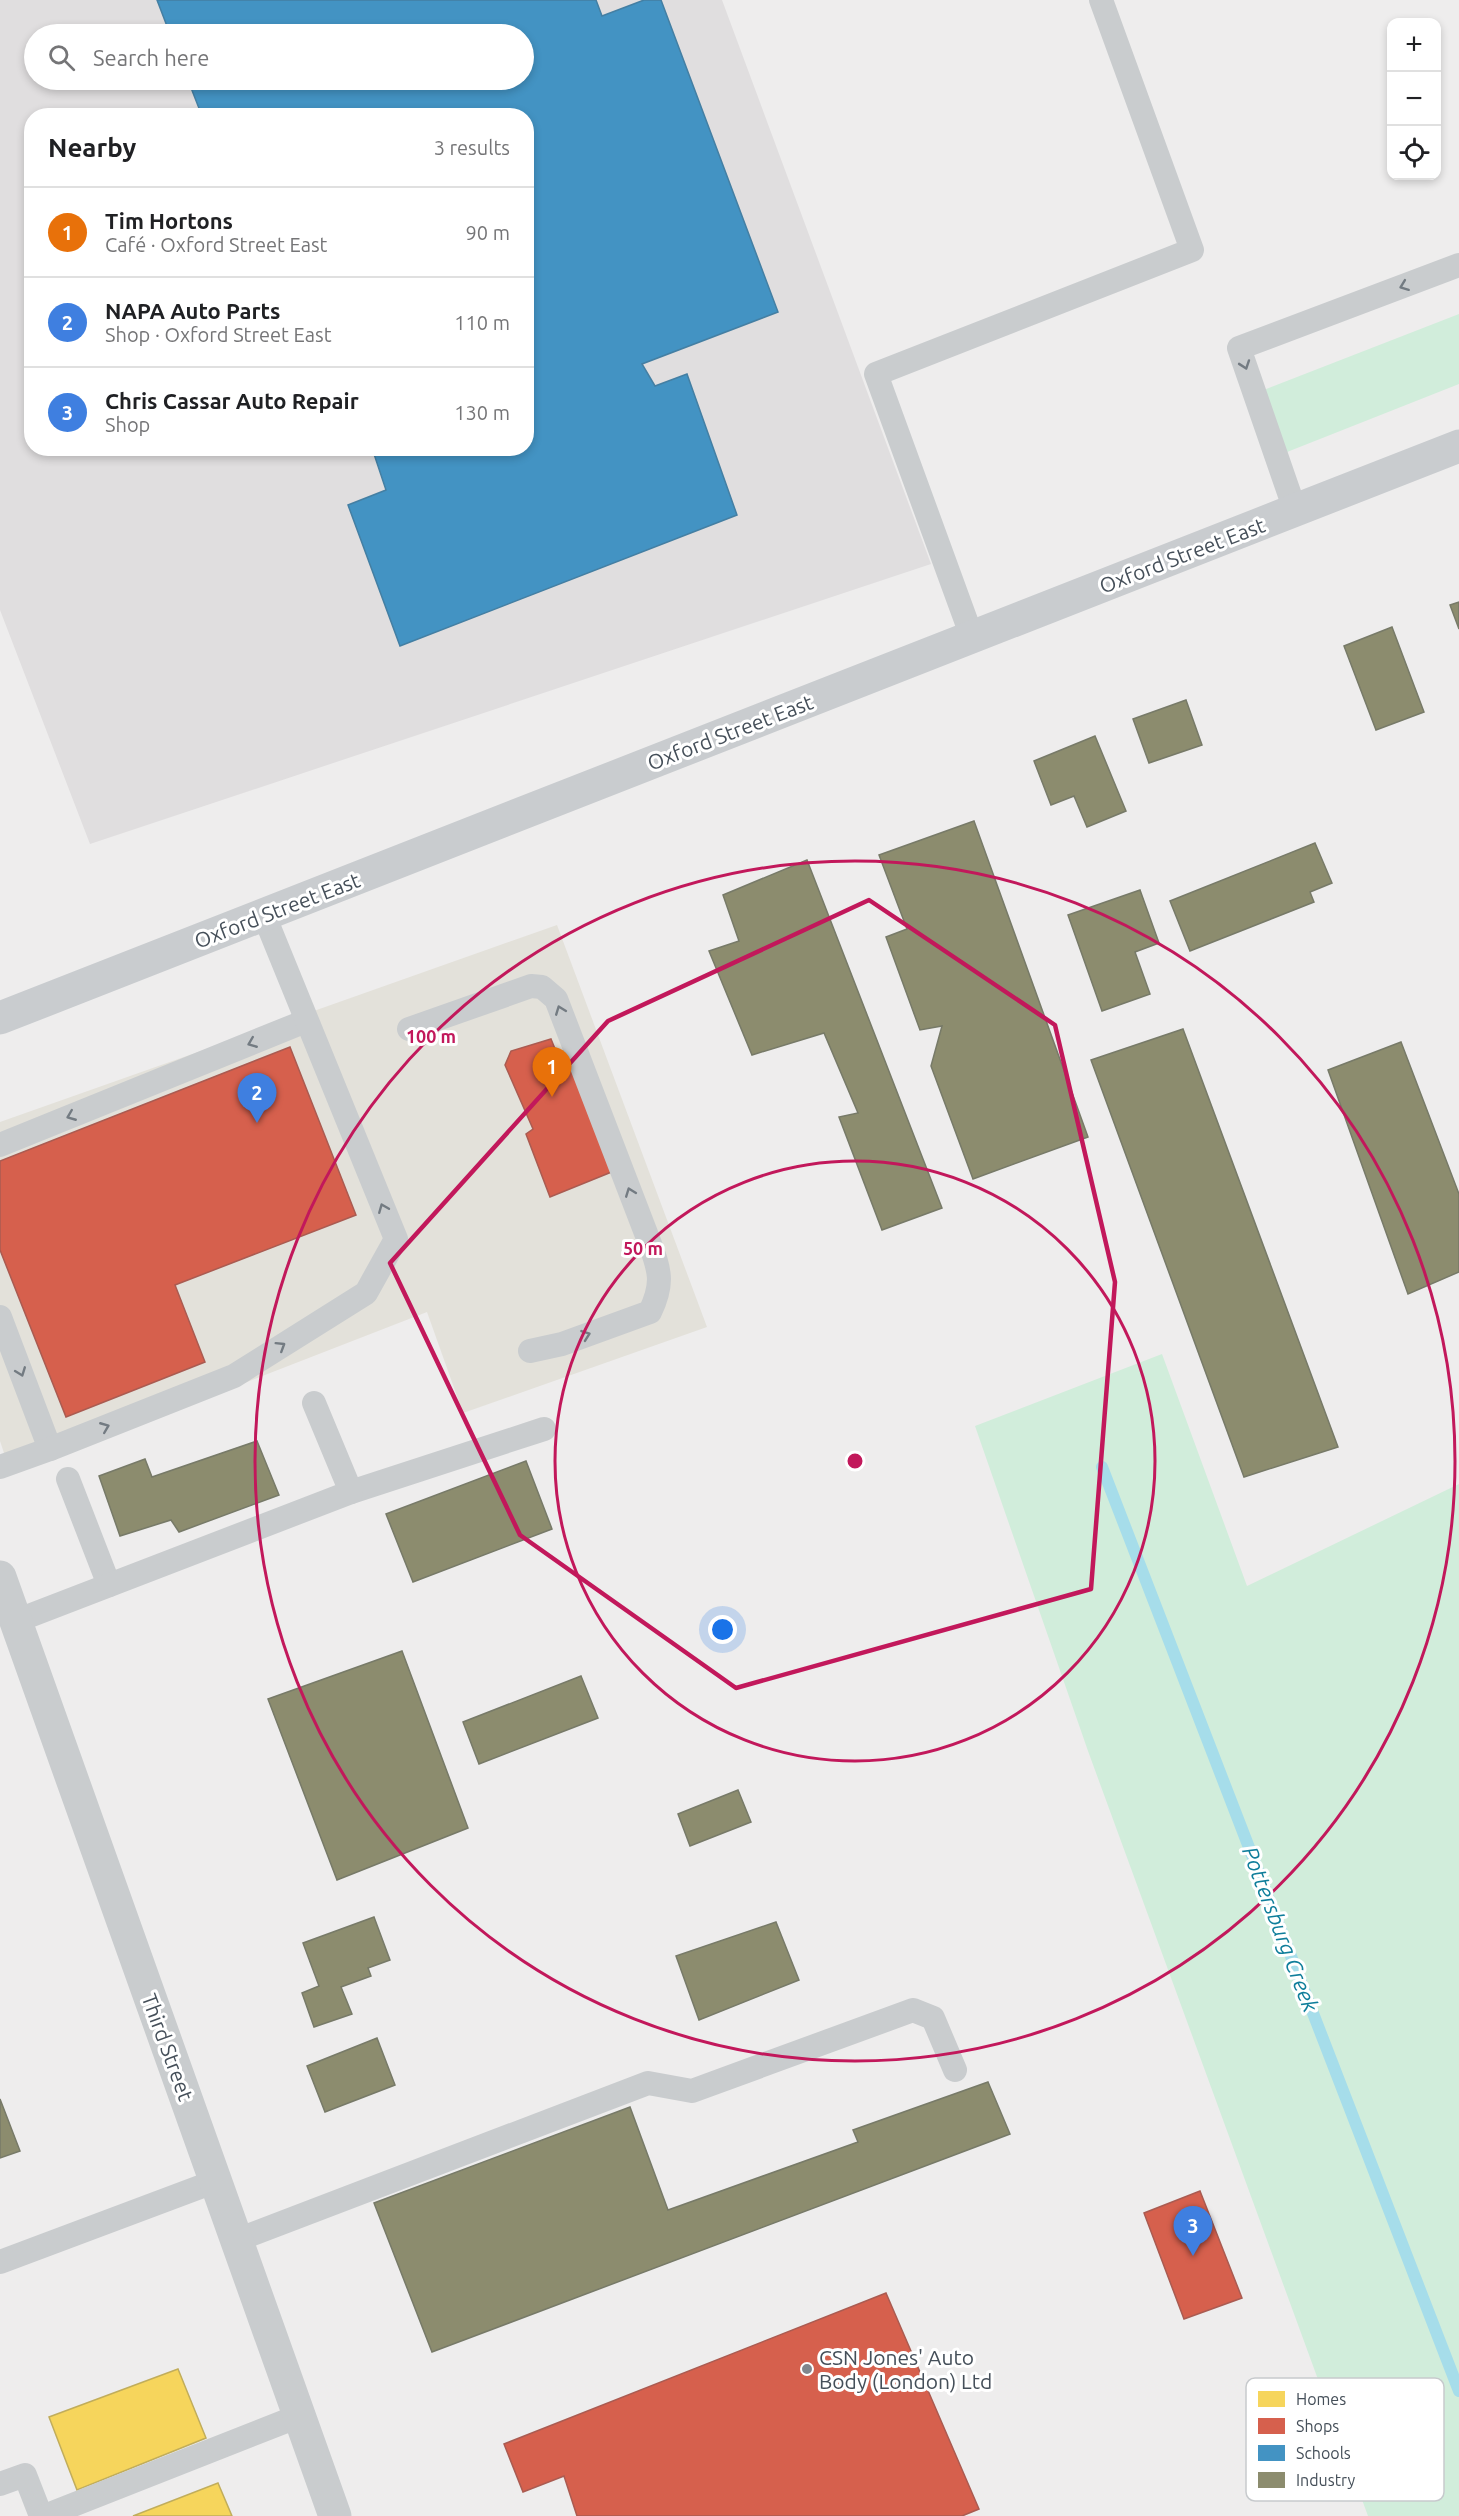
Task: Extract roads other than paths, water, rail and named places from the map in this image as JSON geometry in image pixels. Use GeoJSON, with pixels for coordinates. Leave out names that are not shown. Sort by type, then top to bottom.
{"type":"FeatureCollection","features":[{"type":"Feature","properties":{"kind":"main road","name":"Oxford Street East"},"geometry":{"type":"LineString","coordinates":[[0,1018],[1459,446]]}},
{"type":"Feature","properties":{"kind":"street","name":"Third Street"},"geometry":{"type":"LineString","coordinates":[[0,1577],[335,2516]]}},
{"type":"Feature","properties":{"kind":"lane"},"geometry":{"type":"LineString","coordinates":[[972,637],[876,374],[1192,250],[1101,0]]}},
{"type":"Feature","properties":{"kind":"lane"},"geometry":{"type":"LineString","coordinates":[[1295,510],[1239,348],[1459,265]]}},
{"type":"Feature","properties":{"kind":"lane"},"geometry":{"type":"LineString","coordinates":[[0,1467],[234,1376],[366,1293],[396,1239],[264,915]]}},
{"type":"Feature","properties":{"kind":"lane"},"geometry":{"type":"LineString","coordinates":[[409,1029],[531,986],[542,987],[556,999],[649,1241],[658,1265],[660,1292],[650,1312],[562,1344],[530,1351]]}},
{"type":"Feature","properties":{"kind":"lane"},"geometry":{"type":"LineString","coordinates":[[0,1145],[306,1021]]}},
{"type":"Feature","properties":{"kind":"lane"},"geometry":{"type":"LineString","coordinates":[[0,1317],[50,1449]]}},
{"type":"Feature","properties":{"kind":"lane"},"geometry":{"type":"LineString","coordinates":[[314,1403],[351,1492]]}},
{"type":"Feature","properties":{"kind":"lane"},"geometry":{"type":"LineString","coordinates":[[16,1621],[351,1492],[544,1429]]}},
{"type":"Feature","properties":{"kind":"lane"},"geometry":{"type":"LineString","coordinates":[[68,1479],[109,1585]]}},
{"type":"Feature","properties":{"kind":"lane"},"geometry":{"type":"LineString","coordinates":[[237,2240],[648,2083],[692,2091],[913,2010],[933,2018],[955,2070]]}},
{"type":"Feature","properties":{"kind":"lane"},"geometry":{"type":"LineString","coordinates":[[0,2262],[216,2181]]}},
{"type":"Feature","properties":{"kind":"lane"},"geometry":{"type":"LineString","coordinates":[[0,2484],[25,2475],[43,2516],[299,2416]]}},
{"type":"Feature","properties":{"kind":"waterway","name":"Pottersburg Creek"},"geometry":{"type":"LineString","coordinates":[[1102,1467],[1459,2391]]}},
{"type":"Feature","properties":{"kind":"place","name":"Tim Hortons"},"geometry":{"type":"Point","coordinates":[552,1097]}},
{"type":"Feature","properties":{"kind":"place","name":"NAPA Auto Parts"},"geometry":{"type":"Point","coordinates":[257,1123]}},
{"type":"Feature","properties":{"kind":"place","name":"Chris Cassar Auto Repair"},"geometry":{"type":"Point","coordinates":[1193,2256]}},
{"type":"Feature","properties":{"kind":"place","name":"CSN Jones' Auto Body (London) Ltd"},"geometry":{"type":"Point","coordinates":[807,2369]}}]}
